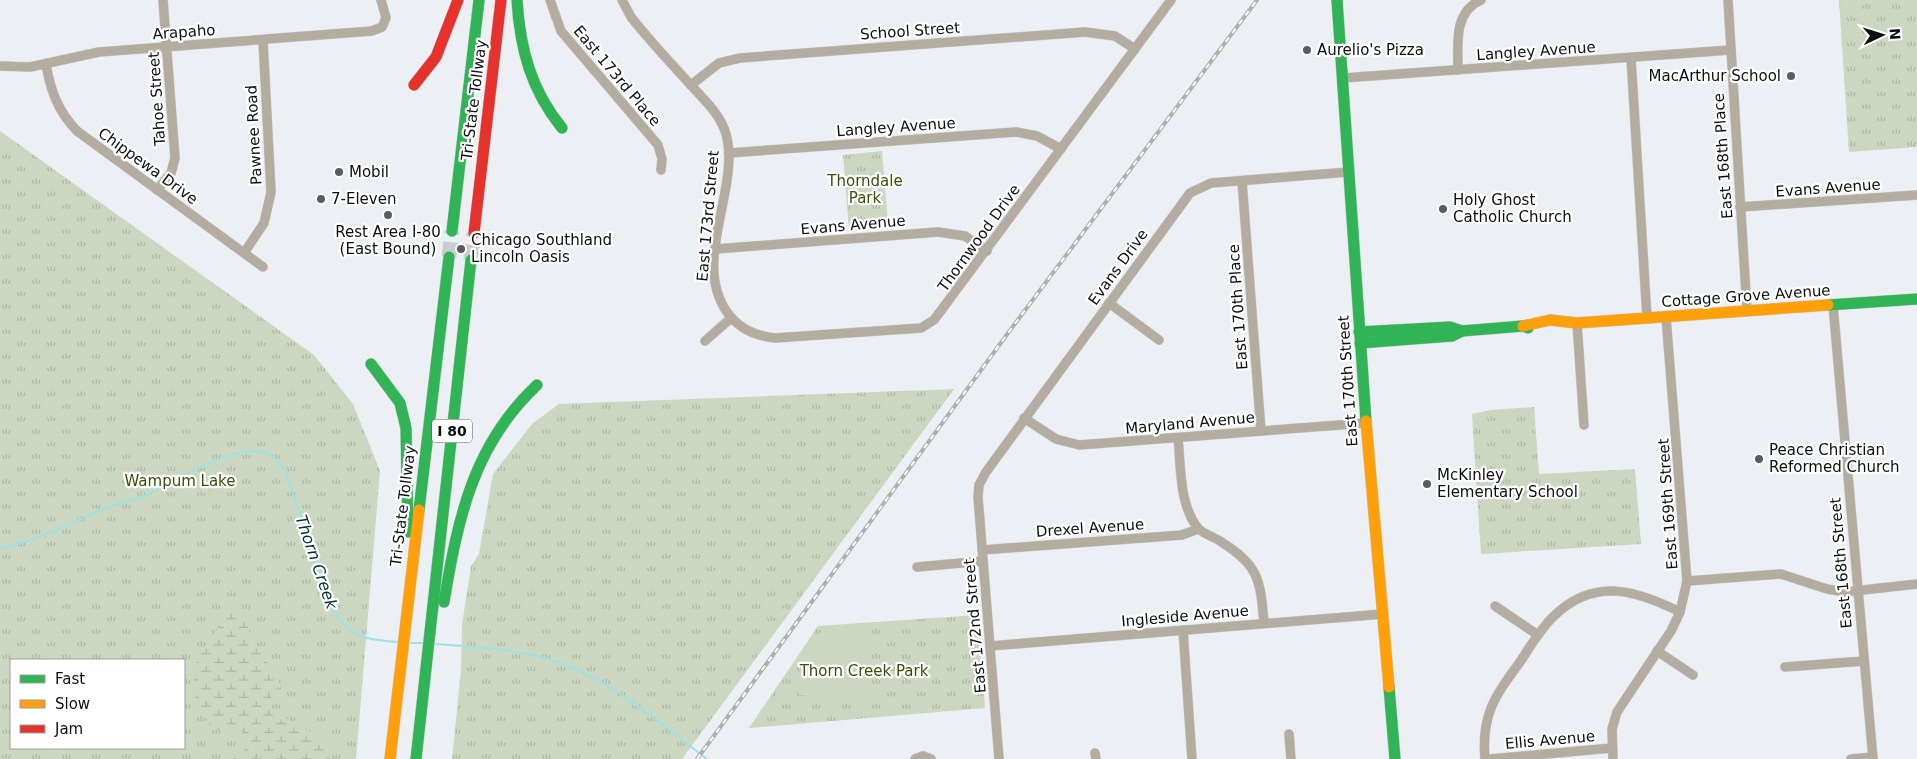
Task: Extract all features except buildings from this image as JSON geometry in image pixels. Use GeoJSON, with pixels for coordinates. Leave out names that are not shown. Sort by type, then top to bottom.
{"type":"FeatureCollection","features":[{"type":"Feature","properties":{"kind":"main road"},"geometry":{"type":"LineString","coordinates":[[414,85],[436,56],[458,0]]}},
{"type":"Feature","properties":{"kind":"main road","name":"Tri-State Tollway"},"geometry":{"type":"LineString","coordinates":[[452,230],[479,0]]}},
{"type":"Feature","properties":{"kind":"main road","name":"Tri-State Tollway"},"geometry":{"type":"LineString","coordinates":[[474,233],[501,0]]}},
{"type":"Feature","properties":{"kind":"main road"},"geometry":{"type":"LineString","coordinates":[[517,0],[520,37],[534,86],[546,110],[562,128]]}},
{"type":"Feature","properties":{"kind":"main road","name":"East 170th Street"},"geometry":{"type":"LineString","coordinates":[[1337,0],[1359,337],[1395,759]]}},
{"type":"Feature","properties":{"kind":"main road","name":"Tri-State Tollway"},"geometry":{"type":"LineString","coordinates":[[390,759],[409,583],[449,258]]}},
{"type":"Feature","properties":{"kind":"main road","name":"I 80"},"geometry":{"type":"LineString","coordinates":[[439,603],[471,260]]}},
{"type":"Feature","properties":{"kind":"main road","name":"Cottage Grove Avenue"},"geometry":{"type":"LineString","coordinates":[[1359,337],[1450,327],[1462,331],[1523,326],[1531,329],[1567,328],[1578,323],[1917,299]]}},
{"type":"Feature","properties":{"kind":"main road"},"geometry":{"type":"LineString","coordinates":[[371,364],[400,403],[406,428],[409,583]]}},
{"type":"Feature","properties":{"kind":"main road"},"geometry":{"type":"LineString","coordinates":[[416,759],[430,680],[439,603],[458,526],[484,454],[501,422],[519,399],[537,385]]}},
{"type":"Feature","properties":{"kind":"main road"},"geometry":{"type":"LineString","coordinates":[[422,759],[429,732],[430,680]]}},
{"type":"Feature","properties":{"kind":"street","name":"Tahoe Street"},"geometry":{"type":"LineString","coordinates":[[157,190],[171,173],[174,158],[163,0]]}},
{"type":"Feature","properties":{"kind":"street","name":"Arapaho"},"geometry":{"type":"LineString","coordinates":[[0,66],[17,68],[46,65],[86,54],[372,31],[382,27],[386,18],[381,0]]}},
{"type":"Feature","properties":{"kind":"street","name":"East 173rd Place"},"geometry":{"type":"LineString","coordinates":[[550,0],[561,31],[658,146],[662,159],[660,170]]}},
{"type":"Feature","properties":{"kind":"street","name":"East 173rd Street"},"geometry":{"type":"LineString","coordinates":[[622,0],[631,17],[720,119],[726,135],[729,153],[713,276],[715,290],[731,318]]}},
{"type":"Feature","properties":{"kind":"street","name":"Thornwood Drive"},"geometry":{"type":"LineString","coordinates":[[731,318],[752,333],[775,338],[921,328],[934,320],[942,312],[1171,0]]}},
{"type":"Feature","properties":{"kind":"street"},"geometry":{"type":"LineString","coordinates":[[1458,70],[1459,26],[1465,12],[1481,0]]}},
{"type":"Feature","properties":{"kind":"street","name":"East 168th Place"},"geometry":{"type":"LineString","coordinates":[[1728,0],[1747,311]]}},
{"type":"Feature","properties":{"kind":"street","name":"School Street"},"geometry":{"type":"LineString","coordinates":[[691,85],[719,63],[740,58],[1085,32],[1115,36],[1135,49]]}},
{"type":"Feature","properties":{"kind":"street","name":"Pawnee Road"},"geometry":{"type":"LineString","coordinates":[[244,252],[264,223],[271,192],[263,40]]}},
{"type":"Feature","properties":{"kind":"street","name":"Langley Avenue"},"geometry":{"type":"LineString","coordinates":[[1343,78],[1730,50]]}},
{"type":"Feature","properties":{"kind":"street"},"geometry":{"type":"LineString","coordinates":[[1630,58],[1647,318]]}},
{"type":"Feature","properties":{"kind":"street","name":"Chippewa Drive"},"geometry":{"type":"LineString","coordinates":[[46,65],[54,98],[68,121],[87,139],[244,252],[263,268]]}},
{"type":"Feature","properties":{"kind":"street","name":"Langley Avenue"},"geometry":{"type":"LineString","coordinates":[[729,153],[1016,132],[1037,136],[1061,149]]}},
{"type":"Feature","properties":{"kind":"street","name":"Evans Drive"},"geometry":{"type":"LineString","coordinates":[[978,491],[990,466],[1024,418],[1190,193],[1205,184],[1349,172]]}},
{"type":"Feature","properties":{"kind":"street","name":"East 170th Place"},"geometry":{"type":"LineString","coordinates":[[1242,181],[1261,431]]}},
{"type":"Feature","properties":{"kind":"street","name":"Evans Avenue"},"geometry":{"type":"LineString","coordinates":[[1740,207],[1917,195]]}},
{"type":"Feature","properties":{"kind":"street","name":"Evans Avenue"},"geometry":{"type":"LineString","coordinates":[[716,249],[938,232],[965,236],[987,251]]}},
{"type":"Feature","properties":{"kind":"street"},"geometry":{"type":"LineString","coordinates":[[1109,303],[1159,340]]}},
{"type":"Feature","properties":{"kind":"street","name":"East 168th Street"},"geometry":{"type":"LineString","coordinates":[[1832,305],[1873,758]]}},
{"type":"Feature","properties":{"kind":"street","name":"East 169th Street"},"geometry":{"type":"LineString","coordinates":[[1612,759],[1613,724],[1617,712],[1680,612],[1688,581],[1666,316]]}},
{"type":"Feature","properties":{"kind":"street"},"geometry":{"type":"LineString","coordinates":[[705,341],[731,318]]}},
{"type":"Feature","properties":{"kind":"street"},"geometry":{"type":"LineString","coordinates":[[1578,323],[1584,425]]}},
{"type":"Feature","properties":{"kind":"street","name":"Maryland Avenue"},"geometry":{"type":"LineString","coordinates":[[1024,418],[1056,439],[1071,444],[1088,445],[1366,423]]}},
{"type":"Feature","properties":{"kind":"street"},"geometry":{"type":"LineString","coordinates":[[1178,438],[1183,494],[1198,529],[1224,543],[1252,568],[1260,585],[1264,623]]}},
{"type":"Feature","properties":{"kind":"street","name":"East 172nd Street"},"geometry":{"type":"LineString","coordinates":[[978,491],[999,759]]}},
{"type":"Feature","properties":{"kind":"street","name":"Drexel Avenue"},"geometry":{"type":"LineString","coordinates":[[982,550],[1182,535],[1198,529]]}},
{"type":"Feature","properties":{"kind":"street"},"geometry":{"type":"LineString","coordinates":[[917,567],[983,561]]}},
{"type":"Feature","properties":{"kind":"street"},"geometry":{"type":"LineString","coordinates":[[1688,581],[1781,574],[1827,589],[1858,591],[1917,584]]}},
{"type":"Feature","properties":{"kind":"street"},"geometry":{"type":"LineString","coordinates":[[1485,759],[1484,732],[1488,712],[1499,690],[1538,635],[1554,616],[1566,606],[1585,596],[1604,592],[1640,594],[1680,612]]}},
{"type":"Feature","properties":{"kind":"street"},"geometry":{"type":"LineString","coordinates":[[1495,606],[1538,635]]}},
{"type":"Feature","properties":{"kind":"street","name":"Ingleside Avenue"},"geometry":{"type":"LineString","coordinates":[[990,646],[1383,614]]}},
{"type":"Feature","properties":{"kind":"street"},"geometry":{"type":"LineString","coordinates":[[1183,630],[1192,759]]}},
{"type":"Feature","properties":{"kind":"street"},"geometry":{"type":"LineString","coordinates":[[1657,651],[1693,675]]}},
{"type":"Feature","properties":{"kind":"street"},"geometry":{"type":"LineString","coordinates":[[1786,667],[1864,661]]}},
{"type":"Feature","properties":{"kind":"street"},"geometry":{"type":"LineString","coordinates":[[1289,734],[1291,759]]}},
{"type":"Feature","properties":{"kind":"street","name":"Ellis Avenue"},"geometry":{"type":"LineString","coordinates":[[1490,759],[1612,748]]}},
{"type":"Feature","properties":{"kind":"street"},"geometry":{"type":"LineString","coordinates":[[915,759],[923,756],[931,759]]}},
{"type":"Feature","properties":{"kind":"street"},"geometry":{"type":"LineString","coordinates":[[1851,759],[1873,758]]}},
{"type":"Feature","properties":{"kind":"green space"},"geometry":{"type":"Polygon","coordinates":[[[1839,0],[1917,0],[1917,147],[1849,152],[1839,0]]]}},
{"type":"Feature","properties":{"kind":"green space","name":"Wampum Lake"},"geometry":{"type":"Polygon","coordinates":[[[0,131],[314,355],[353,404],[380,471],[356,759],[0,759],[0,131]]]}},
{"type":"Feature","properties":{"kind":"green space","name":"Thorndale Park"},"geometry":{"type":"Polygon","coordinates":[[[882,151],[888,225],[849,229],[843,155],[882,151]]]}},
{"type":"Feature","properties":{"kind":"green space"},"geometry":{"type":"Polygon","coordinates":[[[954,389],[682,759],[452,759],[461,670],[462,625],[471,566],[479,554],[493,474],[532,424],[559,404],[954,389]]]}},
{"type":"Feature","properties":{"kind":"green space"},"geometry":{"type":"Polygon","coordinates":[[[1534,407],[1539,474],[1635,469],[1641,544],[1481,554],[1472,414],[1491,410],[1534,407]]]}},
{"type":"Feature","properties":{"kind":"green space"},"geometry":{"type":"Polygon","coordinates":[[[230,612],[238,614],[246,621],[251,638],[281,685],[281,692],[270,700],[269,707],[271,712],[277,720],[289,719],[295,728],[309,731],[329,743],[330,759],[232,759],[246,747],[246,739],[242,729],[220,732],[208,723],[200,712],[194,685],[196,665],[203,649],[230,612]]]}},
{"type":"Feature","properties":{"kind":"green space","name":"Thorn Creek Park"},"geometry":{"type":"Polygon","coordinates":[[[978,615],[985,708],[749,728],[818,626],[978,615]]]}},
{"type":"Feature","properties":{"kind":"green space"},"geometry":{"type":"Polygon","coordinates":[[[867,626],[871,693],[867,697],[799,695],[805,667],[810,655],[818,646],[827,637],[839,631],[867,626]]]}},
{"type":"Feature","properties":{"kind":"waterway","name":"Thorn Creek"},"geometry":{"type":"LineString","coordinates":[[0,548],[26,542],[105,509],[146,495],[219,459],[234,454],[262,452],[276,459],[285,470],[331,607],[338,617],[344,625],[358,635],[376,640],[398,642]]}},
{"type":"Feature","properties":{"kind":"waterway","name":"Thorn Creek"},"geometry":{"type":"LineString","coordinates":[[411,643],[423,643]]}},
{"type":"Feature","properties":{"kind":"waterway","name":"Thorn Creek"},"geometry":{"type":"LineString","coordinates":[[436,644],[517,652],[564,664],[621,694],[707,759]]}},
{"type":"Feature","properties":{"kind":"tunnel"},"geometry":{"type":"LineString","coordinates":[[449,257],[452,231]]}},
{"type":"Feature","properties":{"kind":"tunnel"},"geometry":{"type":"LineString","coordinates":[[471,260],[474,233]]}},
{"type":"Feature","properties":{"kind":"railway"},"geometry":{"type":"LineString","coordinates":[[697,759],[1011,329],[1257,0]]}},
{"type":"Feature","properties":{"kind":"traffic: fast"},"geometry":{"type":"LineString","coordinates":[[452,231],[479,0]]}},
{"type":"Feature","properties":{"kind":"traffic: fast"},"geometry":{"type":"LineString","coordinates":[[517,0],[521,35],[529,68],[542,99],[562,128]]}},
{"type":"Feature","properties":{"kind":"traffic: fast"},"geometry":{"type":"LineString","coordinates":[[1337,0],[1366,421]]}},
{"type":"Feature","properties":{"kind":"traffic: fast"},"geometry":{"type":"LineString","coordinates":[[419,510],[449,257]]}},
{"type":"Feature","properties":{"kind":"traffic: fast"},"geometry":{"type":"LineString","coordinates":[[416,759],[471,260]]}},
{"type":"Feature","properties":{"kind":"traffic: fast"},"geometry":{"type":"LineString","coordinates":[[1828,305],[1917,299]]}},
{"type":"Feature","properties":{"kind":"traffic: fast"},"geometry":{"type":"LineString","coordinates":[[1359,332],[1450,327],[1462,331],[1523,326],[1528,328]]}},
{"type":"Feature","properties":{"kind":"traffic: fast"},"geometry":{"type":"LineString","coordinates":[[1360,343],[1452,336],[1462,331]]}},
{"type":"Feature","properties":{"kind":"traffic: fast"},"geometry":{"type":"LineString","coordinates":[[371,364],[400,403],[406,428],[408,532]]}},
{"type":"Feature","properties":{"kind":"traffic: fast"},"geometry":{"type":"LineString","coordinates":[[444,602],[455,541],[472,484],[483,458],[497,432],[515,408],[537,385]]}},
{"type":"Feature","properties":{"kind":"traffic: fast"},"geometry":{"type":"LineString","coordinates":[[1389,687],[1395,759]]}},
{"type":"Feature","properties":{"kind":"traffic: slow"},"geometry":{"type":"LineString","coordinates":[[1523,326],[1550,320],[1577,323],[1828,305]]}},
{"type":"Feature","properties":{"kind":"traffic: slow"},"geometry":{"type":"LineString","coordinates":[[1366,421],[1389,687]]}},
{"type":"Feature","properties":{"kind":"traffic: slow"},"geometry":{"type":"LineString","coordinates":[[390,759],[419,510]]}},
{"type":"Feature","properties":{"kind":"traffic: jam"},"geometry":{"type":"LineString","coordinates":[[414,85],[436,57],[458,0]]}},
{"type":"Feature","properties":{"kind":"traffic: jam"},"geometry":{"type":"LineString","coordinates":[[474,233],[501,0]]}},
{"type":"Feature","properties":{"kind":"place","name":"Aurelio's Pizza"},"geometry":{"type":"Point","coordinates":[1307,50]}},
{"type":"Feature","properties":{"kind":"place","name":"MacArthur School"},"geometry":{"type":"Point","coordinates":[1791,76]}},
{"type":"Feature","properties":{"kind":"place","name":"Mobil"},"geometry":{"type":"Point","coordinates":[339,172]}},
{"type":"Feature","properties":{"kind":"place","name":"7-Eleven"},"geometry":{"type":"Point","coordinates":[321,199]}},
{"type":"Feature","properties":{"kind":"place","name":"Holy Ghost Catholic Church"},"geometry":{"type":"Point","coordinates":[1443,209]}},
{"type":"Feature","properties":{"kind":"place","name":"Rest Area I-80 (East Bound)"},"geometry":{"type":"Point","coordinates":[388,215]}},
{"type":"Feature","properties":{"kind":"place","name":"Chicago Southland Lincoln Oasis"},"geometry":{"type":"Point","coordinates":[461,249]}},
{"type":"Feature","properties":{"kind":"place","name":"Peace Christian Reformed Church"},"geometry":{"type":"Point","coordinates":[1759,459]}},
{"type":"Feature","properties":{"kind":"place","name":"McKinley Elementary School"},"geometry":{"type":"Point","coordinates":[1427,484]}}]}
